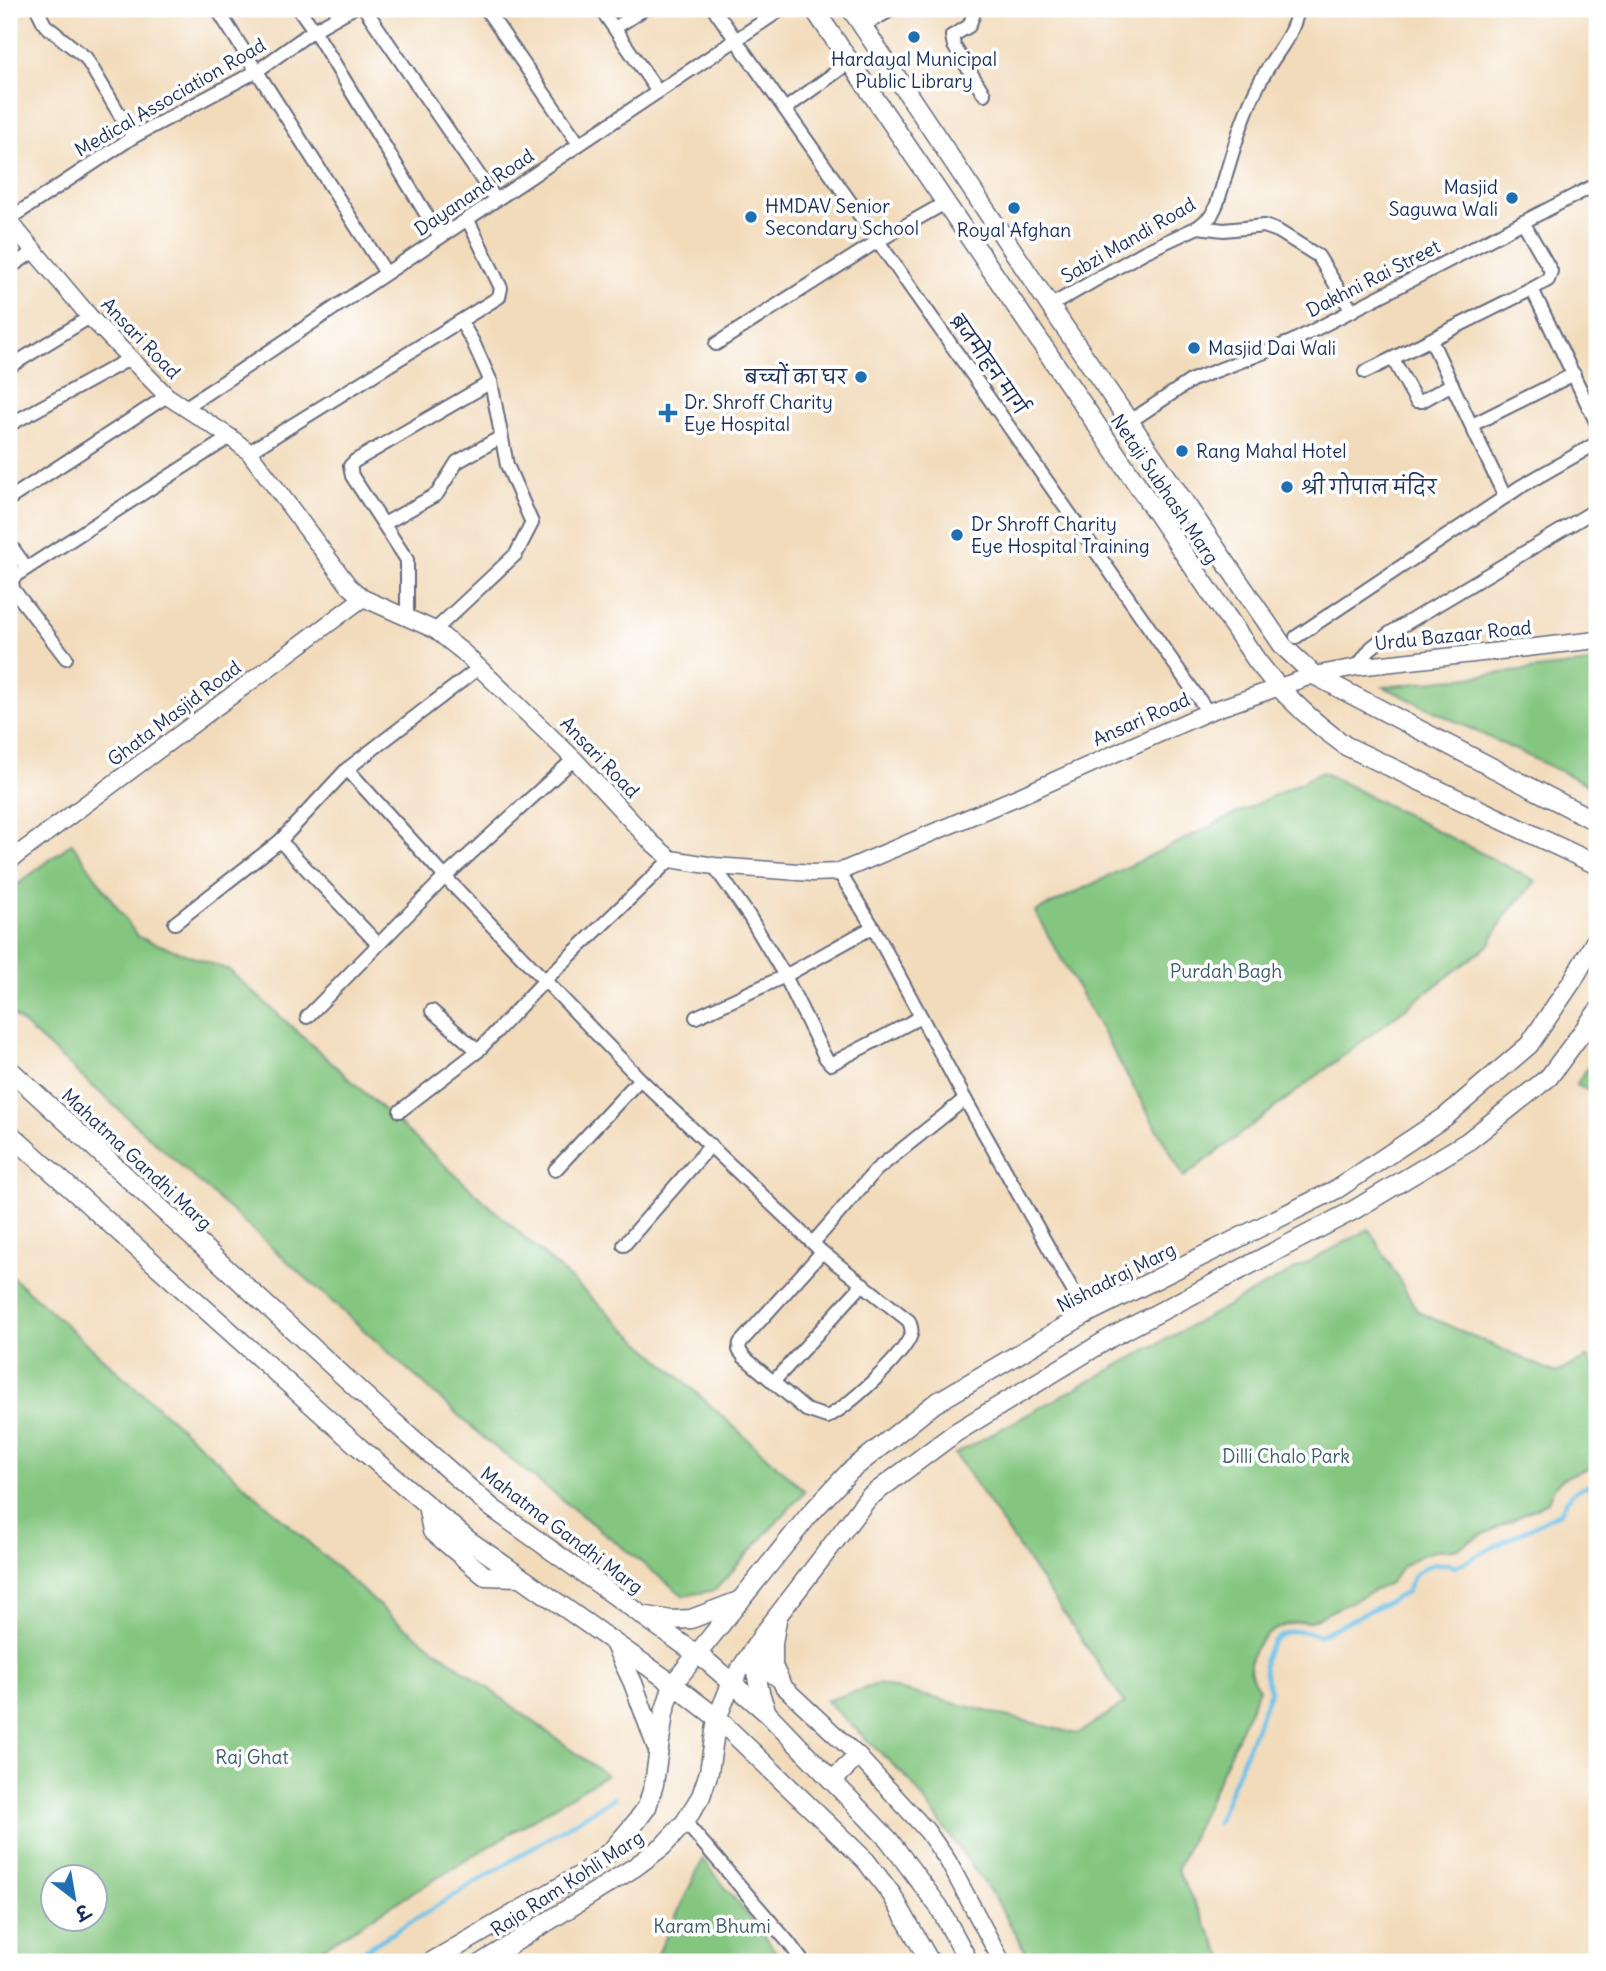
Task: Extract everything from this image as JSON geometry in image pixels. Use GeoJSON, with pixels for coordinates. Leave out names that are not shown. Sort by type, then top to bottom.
{"type":"FeatureCollection","features":[{"type":"Feature","properties":{"kind":"main road","name":"Netaji Subhash Marg"},"geometry":{"type":"LineString","coordinates":[[814,9],[1256,661],[1278,689],[1310,720],[1346,746],[1597,865]]}},
{"type":"Feature","properties":{"kind":"main road","name":"Netaji Subhash Marg"},"geometry":{"type":"LineString","coordinates":[[851,9],[1283,646],[1314,675],[1597,822]]}},
{"type":"Feature","properties":{"kind":"main road","name":"Nishadraj Marg"},"geometry":{"type":"LineString","coordinates":[[673,1684],[808,1515],[850,1471],[934,1404],[1086,1314],[1337,1189],[1445,1117],[1529,1045],[1573,980],[1597,938]]}},
{"type":"Feature","properties":{"kind":"main road"},"geometry":{"type":"LineString","coordinates":[[732,1682],[762,1636],[868,1498],[956,1433],[1110,1338],[1354,1210],[1467,1142],[1549,1077],[1597,1012]]}},
{"type":"Feature","properties":{"kind":"main road","name":"Mahatma Gandhi Marg"},"geometry":{"type":"LineString","coordinates":[[9,1069],[387,1416],[492,1508],[697,1654],[768,1714],[889,1840],[939,1907],[969,1962]]}},
{"type":"Feature","properties":{"kind":"main road"},"geometry":{"type":"LineString","coordinates":[[9,1133],[360,1448],[467,1539],[718,1718],[866,1861],[892,1895],[930,1962]]}},
{"type":"Feature","properties":{"kind":"main road"},"geometry":{"type":"LineString","coordinates":[[643,1616],[691,1619],[742,1599]]}},
{"type":"Feature","properties":{"kind":"main road"},"geometry":{"type":"LineString","coordinates":[[762,1636],[756,1662],[757,1687],[768,1714]]}},
{"type":"Feature","properties":{"kind":"main road"},"geometry":{"type":"LineString","coordinates":[[615,1643],[658,1752]]}},
{"type":"Feature","properties":{"kind":"main road"},"geometry":{"type":"LineString","coordinates":[[756,1662],[779,1678]]}},
{"type":"Feature","properties":{"kind":"main road","name":"Raja Ram Kohli Marg"},"geometry":{"type":"LineString","coordinates":[[483,1962],[635,1867],[663,1846],[685,1822],[701,1796],[709,1772],[718,1718],[732,1682]]}},
{"type":"Feature","properties":{"kind":"main road","name":"Raja Ram Kohli Marg"},"geometry":{"type":"LineString","coordinates":[[431,1962],[582,1874],[611,1850],[636,1822],[647,1807],[654,1784],[667,1701],[673,1684]]}},
{"type":"Feature","properties":{"kind":"main road"},"geometry":{"type":"LineString","coordinates":[[832,1780],[858,1756]]}},
{"type":"Feature","properties":{"kind":"street"},"geometry":{"type":"LineString","coordinates":[[37,9],[45,25],[86,58],[133,137]]}},
{"type":"Feature","properties":{"kind":"street"},"geometry":{"type":"LineString","coordinates":[[217,9],[386,273]]}},
{"type":"Feature","properties":{"kind":"street"},"geometry":{"type":"LineString","coordinates":[[299,9],[440,237]]}},
{"type":"Feature","properties":{"kind":"street","name":"Medical Association Road"},"geometry":{"type":"LineString","coordinates":[[9,220],[133,137],[257,71],[314,30],[351,9]]}},
{"type":"Feature","properties":{"kind":"street"},"geometry":{"type":"LineString","coordinates":[[365,9],[496,200]]}},
{"type":"Feature","properties":{"kind":"street"},"geometry":{"type":"LineString","coordinates":[[486,9],[579,144]]}},
{"type":"Feature","properties":{"kind":"street"},"geometry":{"type":"LineString","coordinates":[[601,9],[658,92]]}},
{"type":"Feature","properties":{"kind":"street"},"geometry":{"type":"LineString","coordinates":[[615,29],[644,9]]}},
{"type":"Feature","properties":{"kind":"street","name":"ब्रजमोहन मार्ग"},"geometry":{"type":"LineString","coordinates":[[714,9],[1208,712]]}},
{"type":"Feature","properties":{"kind":"street","name":"Dayanand Road"},"geometry":{"type":"LineString","coordinates":[[186,407],[782,9]]}},
{"type":"Feature","properties":{"kind":"street"},"geometry":{"type":"LineString","coordinates":[[862,26],[893,9]]}},
{"type":"Feature","properties":{"kind":"street"},"geometry":{"type":"LineString","coordinates":[[970,9],[973,16],[969,26],[952,36],[954,46],[985,94]]}},
{"type":"Feature","properties":{"kind":"street","name":"Sabzi Mandi Road"},"geometry":{"type":"LineString","coordinates":[[1050,306],[1144,252],[1198,227],[1211,216],[1250,106],[1266,71],[1295,25],[1298,9]]}},
{"type":"Feature","properties":{"kind":"street"},"geometry":{"type":"LineString","coordinates":[[785,109],[850,62]]}},
{"type":"Feature","properties":{"kind":"street","name":"Dakhni Rai Street"},"geometry":{"type":"LineString","coordinates":[[1129,422],[1192,380],[1291,342],[1597,184]]}},
{"type":"Feature","properties":{"kind":"street"},"geometry":{"type":"LineString","coordinates":[[716,344],[878,240],[945,203]]}},
{"type":"Feature","properties":{"kind":"street","name":"Ansari Road"},"geometry":{"type":"LineString","coordinates":[[9,220],[90,317],[167,396],[249,452],[337,571],[363,598],[435,629],[480,667],[574,759],[651,842],[671,859],[714,866],[813,873],[839,872],[1022,795],[1208,712],[1314,675]]}},
{"type":"Feature","properties":{"kind":"street"},"geometry":{"type":"LineString","coordinates":[[249,452],[499,297],[502,292],[468,220]]}},
{"type":"Feature","properties":{"kind":"street"},"geometry":{"type":"LineString","coordinates":[[1365,372],[1548,279],[1551,271],[1523,222]]}},
{"type":"Feature","properties":{"kind":"street"},"geometry":{"type":"LineString","coordinates":[[1198,227],[1224,230],[1271,228],[1318,256],[1352,311]]}},
{"type":"Feature","properties":{"kind":"street"},"geometry":{"type":"LineString","coordinates":[[9,268],[33,252]]}},
{"type":"Feature","properties":{"kind":"street"},"geometry":{"type":"LineString","coordinates":[[1532,289],[1597,424]]}},
{"type":"Feature","properties":{"kind":"street"},"geometry":{"type":"LineString","coordinates":[[9,368],[90,317]]}},
{"type":"Feature","properties":{"kind":"street"},"geometry":{"type":"LineString","coordinates":[[435,629],[516,554],[530,530],[531,518],[507,465],[491,382],[461,323]]}},
{"type":"Feature","properties":{"kind":"street"},"geometry":{"type":"LineString","coordinates":[[1431,340],[1505,496]]}},
{"type":"Feature","properties":{"kind":"street"},"geometry":{"type":"LineString","coordinates":[[9,425],[131,358]]}},
{"type":"Feature","properties":{"kind":"street"},"geometry":{"type":"LineString","coordinates":[[1393,359],[1416,401],[1422,401],[1452,384]]}},
{"type":"Feature","properties":{"kind":"street"},"geometry":{"type":"LineString","coordinates":[[1472,425],[1574,374]]}},
{"type":"Feature","properties":{"kind":"street"},"geometry":{"type":"LineString","coordinates":[[407,619],[407,560],[352,476],[350,466],[491,382]]}},
{"type":"Feature","properties":{"kind":"street"},"geometry":{"type":"LineString","coordinates":[[9,499],[167,396]]}},
{"type":"Feature","properties":{"kind":"street"},"geometry":{"type":"LineString","coordinates":[[66,658],[13,589],[12,581],[15,576],[230,437]]}},
{"type":"Feature","properties":{"kind":"street"},"geometry":{"type":"LineString","coordinates":[[384,524],[437,494],[457,462],[501,437]]}},
{"type":"Feature","properties":{"kind":"street"},"geometry":{"type":"LineString","coordinates":[[1296,637],[1505,496],[1597,443]]}},
{"type":"Feature","properties":{"kind":"street"},"geometry":{"type":"LineString","coordinates":[[1357,667],[1371,648],[1390,633],[1597,509]]}},
{"type":"Feature","properties":{"kind":"street"},"geometry":{"type":"LineString","coordinates":[[9,543],[26,567]]}},
{"type":"Feature","properties":{"kind":"street","name":"Ghata Masjid Road"},"geometry":{"type":"LineString","coordinates":[[9,861],[363,598]]}},
{"type":"Feature","properties":{"kind":"street","name":"Urdu Bazaar Road"},"geometry":{"type":"LineString","coordinates":[[1314,675],[1357,667],[1597,640]]}},
{"type":"Feature","properties":{"kind":"street"},"geometry":{"type":"LineString","coordinates":[[175,923],[280,841],[347,769],[480,667]]}},
{"type":"Feature","properties":{"kind":"street"},"geometry":{"type":"LineString","coordinates":[[307,1017],[445,877],[574,759]]}},
{"type":"Feature","properties":{"kind":"street"},"geometry":{"type":"LineString","coordinates":[[347,769],[445,877],[640,1079],[818,1248],[909,1321],[912,1329],[901,1349],[837,1412],[828,1417],[806,1410],[744,1357],[739,1350],[740,1343],[818,1248],[876,1170],[965,1099]]}},
{"type":"Feature","properties":{"kind":"street"},"geometry":{"type":"LineString","coordinates":[[280,841],[378,944]]}},
{"type":"Feature","properties":{"kind":"street"},"geometry":{"type":"LineString","coordinates":[[400,1111],[478,1051],[546,979],[671,859]]}},
{"type":"Feature","properties":{"kind":"street"},"geometry":{"type":"LineString","coordinates":[[714,866],[749,916],[785,976],[831,1064],[921,1017]]}},
{"type":"Feature","properties":{"kind":"street"},"geometry":{"type":"LineString","coordinates":[[839,872],[873,927],[965,1099],[1086,1314]]}},
{"type":"Feature","properties":{"kind":"street"},"geometry":{"type":"LineString","coordinates":[[696,1017],[785,976],[873,927]]}},
{"type":"Feature","properties":{"kind":"street"},"geometry":{"type":"LineString","coordinates":[[432,1011],[478,1051]]}},
{"type":"Feature","properties":{"kind":"street"},"geometry":{"type":"LineString","coordinates":[[555,1170],[640,1079]]}},
{"type":"Feature","properties":{"kind":"street"},"geometry":{"type":"LineString","coordinates":[[624,1245],[711,1145]]}},
{"type":"Feature","properties":{"kind":"street"},"geometry":{"type":"LineString","coordinates":[[773,1382],[863,1284]]}},
{"type":"Feature","properties":{"kind":"street"},"geometry":{"type":"LineString","coordinates":[[779,1614],[774,1644],[774,1666],[783,1686],[858,1756],[927,1831],[948,1861],[1002,1962]]}},
{"type":"Feature","properties":{"kind":"street"},"geometry":{"type":"LineString","coordinates":[[685,1822],[803,1962]]}},
{"type":"Feature","properties":{"kind":"green space"},"geometry":{"type":"Polygon","coordinates":[[[1597,662],[1597,789],[1384,687],[1597,662]]]}},
{"type":"Feature","properties":{"kind":"green space","name":"Purdah Bagh"},"geometry":{"type":"Polygon","coordinates":[[[1322,772],[1536,881],[1505,916],[1490,944],[1184,1177],[1035,912],[1322,772]]]}},
{"type":"Feature","properties":{"kind":"green space"},"geometry":{"type":"Polygon","coordinates":[[[72,843],[138,937],[229,970],[805,1491],[715,1590],[684,1596],[486,1440],[9,1011],[9,891],[72,843]]]}},
{"type":"Feature","properties":{"kind":"green space"},"geometry":{"type":"Polygon","coordinates":[[[1597,1054],[1597,1094],[1576,1085],[1597,1054]]]}},
{"type":"Feature","properties":{"kind":"green space","name":"Dilli Chalo Park"},"geometry":{"type":"Polygon","coordinates":[[[1369,1229],[1418,1312],[1556,1373],[1588,1357],[1597,1376],[1597,1469],[1586,1469],[1569,1476],[1555,1486],[1548,1502],[1455,1549],[1437,1550],[1419,1556],[1402,1567],[1390,1583],[1309,1622],[1282,1626],[1260,1641],[1250,1663],[1252,1676],[1259,1689],[1177,1870],[1226,1962],[1031,1962],[995,1898],[910,1781],[826,1701],[878,1684],[1077,1734],[1125,1703],[955,1454],[1369,1229]]]}},
{"type":"Feature","properties":{"kind":"green space","name":"Raj Ghat"},"geometry":{"type":"Polygon","coordinates":[[[9,1274],[394,1619],[606,1775],[299,1962],[9,1962],[9,1274]]]}},
{"type":"Feature","properties":{"kind":"green space","name":"Karam Bhumi"},"geometry":{"type":"Polygon","coordinates":[[[703,1859],[784,1962],[654,1962],[703,1859]]]}},
{"type":"Feature","properties":{"kind":"waterway"},"geometry":{"type":"LineString","coordinates":[[1217,1823],[1271,1690],[1264,1664],[1272,1642],[1291,1631],[1304,1631],[1318,1636],[1406,1593],[1415,1574],[1425,1567],[1436,1564],[1455,1567],[1561,1512],[1574,1492],[1597,1484]]}},
{"type":"Feature","properties":{"kind":"waterway"},"geometry":{"type":"LineString","coordinates":[[345,1962],[614,1798]]}},
{"type":"Feature","properties":{"kind":"place","name":"Hardayal Municipal Public Library"},"geometry":{"type":"Point","coordinates":[914,37]}},
{"type":"Feature","properties":{"kind":"place","name":"Masjid Saguwa Wali"},"geometry":{"type":"Point","coordinates":[1512,198]}},
{"type":"Feature","properties":{"kind":"place","name":"Royal Afghan"},"geometry":{"type":"Point","coordinates":[1014,208]}},
{"type":"Feature","properties":{"kind":"place","name":"HMDAV Senior Secondary School"},"geometry":{"type":"Point","coordinates":[751,217]}},
{"type":"Feature","properties":{"kind":"place","name":"Masjid Dai Wali"},"geometry":{"type":"Point","coordinates":[1194,348]}},
{"type":"Feature","properties":{"kind":"place","name":"बच्चों का घर"},"geometry":{"type":"Point","coordinates":[861,377]}},
{"type":"Feature","properties":{"kind":"place","name":"Dr. Shroff Charity Eye Hospital"},"geometry":{"type":"Point","coordinates":[668,413]}},
{"type":"Feature","properties":{"kind":"place","name":"Rang Mahal Hotel"},"geometry":{"type":"Point","coordinates":[1182,451]}},
{"type":"Feature","properties":{"kind":"place","name":"श्री गोपाल मंदिर"},"geometry":{"type":"Point","coordinates":[1287,487]}},
{"type":"Feature","properties":{"kind":"place","name":"Dr Shroff Charity Eye Hospital Training"},"geometry":{"type":"Point","coordinates":[957,535]}}]}
